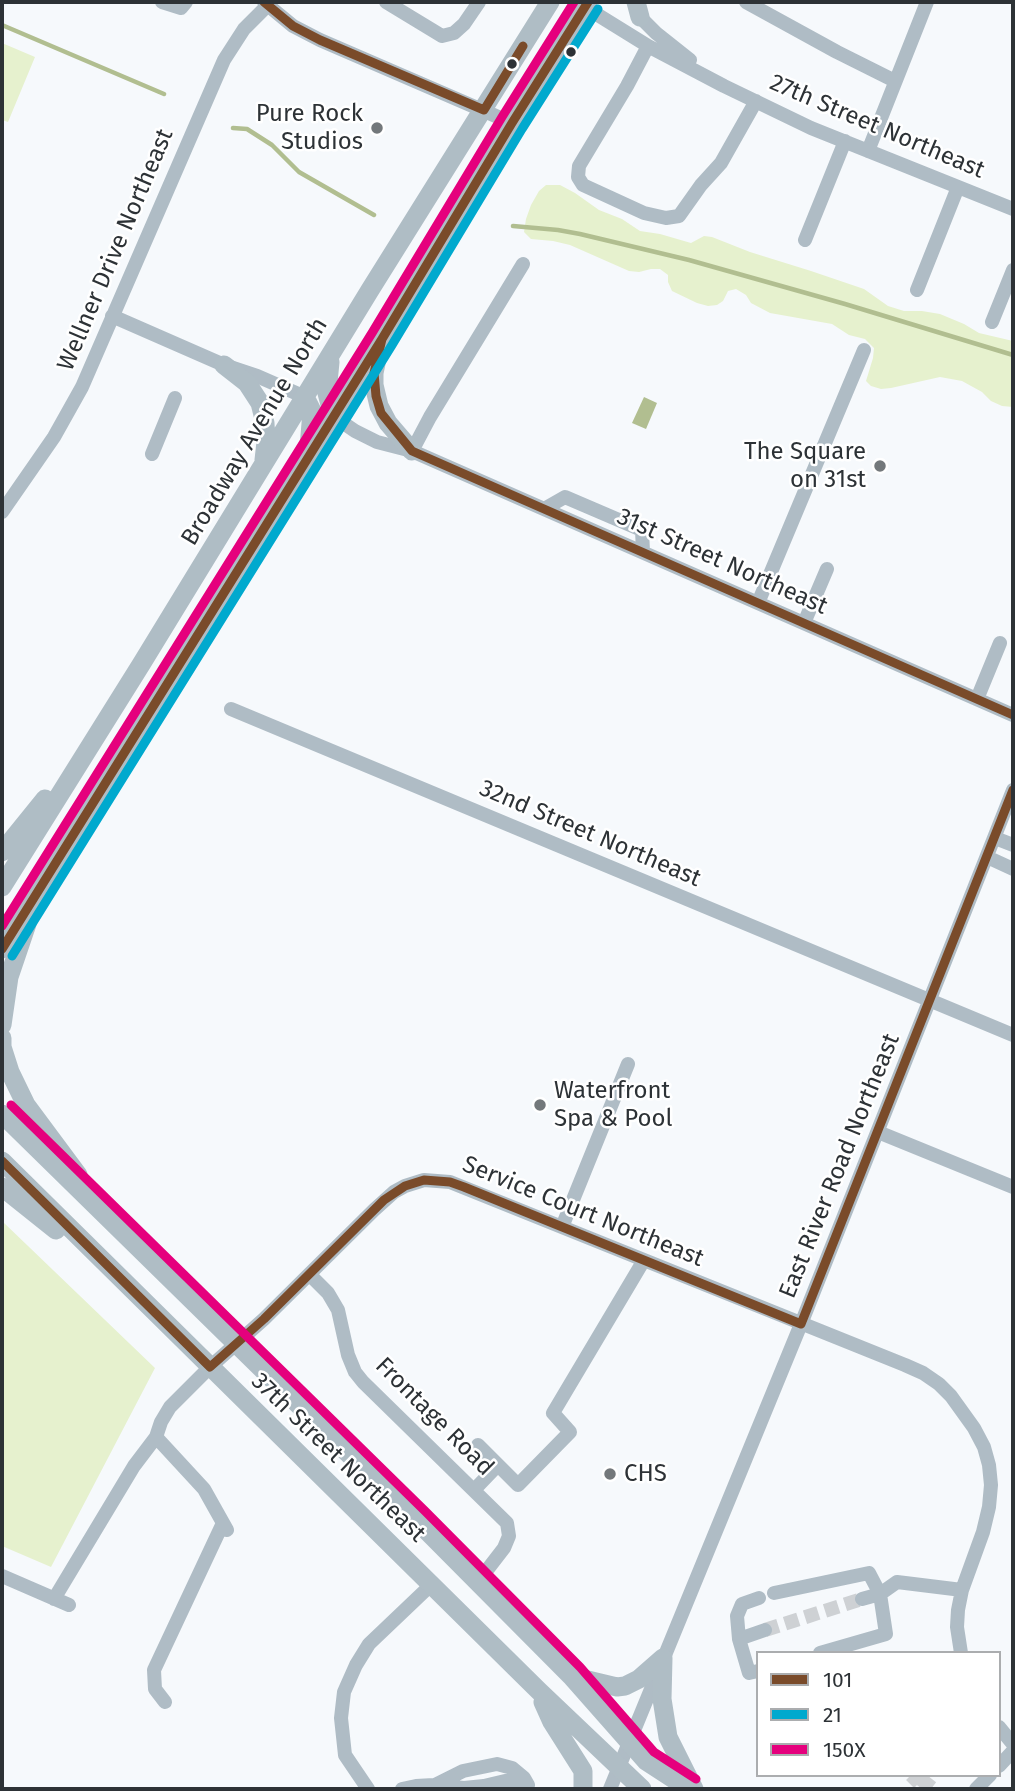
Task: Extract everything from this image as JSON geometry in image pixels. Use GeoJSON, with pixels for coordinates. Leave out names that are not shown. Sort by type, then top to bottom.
{"type":"FeatureCollection","features":[{"type":"Feature","properties":{"kind":"main road","name":"Broadway Avenue North"},"geometry":{"type":"LineString","coordinates":[[2,887],[550,2]]}},
{"type":"Feature","properties":{"kind":"main road"},"geometry":{"type":"LineString","coordinates":[[2,949],[382,339],[584,4]]}},
{"type":"Feature","properties":{"kind":"main road"},"geometry":{"type":"LineString","coordinates":[[382,339],[374,373],[376,396],[381,412],[412,452]]}},
{"type":"Feature","properties":{"kind":"main road"},"geometry":{"type":"LineString","coordinates":[[331,354],[327,393],[333,416]]}},
{"type":"Feature","properties":{"kind":"main road"},"geometry":{"type":"LineString","coordinates":[[225,365],[247,383],[260,403],[266,442],[264,464]]}},
{"type":"Feature","properties":{"kind":"main road"},"geometry":{"type":"LineString","coordinates":[[305,397],[310,405],[312,420],[308,456]]}},
{"type":"Feature","properties":{"kind":"main road"},"geometry":{"type":"LineString","coordinates":[[2,852],[102,727]]}},
{"type":"Feature","properties":{"kind":"main road"},"geometry":{"type":"LineString","coordinates":[[2,1025],[12,969],[42,884]]}},
{"type":"Feature","properties":{"kind":"main road"},"geometry":{"type":"LineString","coordinates":[[2,1038],[5,1058],[15,1085],[39,1124],[74,1171],[149,1259]]}},
{"type":"Feature","properties":{"kind":"main road","name":"37th Street Northeast"},"geometry":{"type":"LineString","coordinates":[[2,1114],[416,1520],[571,1676],[646,1761],[689,1789]]}},
{"type":"Feature","properties":{"kind":"main road","name":"37th Street Northeast"},"geometry":{"type":"LineString","coordinates":[[2,1161],[539,1691],[642,1789]]}},
{"type":"Feature","properties":{"kind":"main road"},"geometry":{"type":"LineString","coordinates":[[2,1187],[132,1291]]}},
{"type":"Feature","properties":{"kind":"main road"},"geometry":{"type":"LineString","coordinates":[[571,1676],[617,1687],[625,1686],[639,1679],[663,1658]]}},
{"type":"Feature","properties":{"kind":"main road"},"geometry":{"type":"LineString","coordinates":[[663,1658],[662,1699],[668,1737],[694,1789]]}},
{"type":"Feature","properties":{"kind":"main road"},"geometry":{"type":"LineString","coordinates":[[539,1691],[552,1722],[583,1771],[583,1789]]}},
{"type":"Feature","properties":{"kind":"street"},"geometry":{"type":"LineString","coordinates":[[162,2],[181,8],[186,2]]}},
{"type":"Feature","properties":{"kind":"street"},"geometry":{"type":"LineString","coordinates":[[386,2],[442,36],[454,33],[464,24],[479,2]]}},
{"type":"Feature","properties":{"kind":"street"},"geometry":{"type":"LineString","coordinates":[[746,2],[895,81]]}},
{"type":"Feature","properties":{"kind":"street"},"geometry":{"type":"LineString","coordinates":[[868,151],[926,2]]}},
{"type":"Feature","properties":{"kind":"street"},"geometry":{"type":"LineString","coordinates":[[268,3],[293,26],[320,40],[512,123]]}},
{"type":"Feature","properties":{"kind":"street","name":"Wellner Drive Northeast"},"geometry":{"type":"LineString","coordinates":[[2,512],[41,456],[91,368],[224,60],[244,29],[268,3]]}},
{"type":"Feature","properties":{"kind":"street","name":"27th Street Northeast"},"geometry":{"type":"LineString","coordinates":[[584,4],[648,46],[756,102],[811,128],[1013,209]]}},
{"type":"Feature","properties":{"kind":"street","name":"27th Street Northeast"},"geometry":{"type":"LineString","coordinates":[[638,9],[663,39],[724,86]]}},
{"type":"Feature","properties":{"kind":"street"},"geometry":{"type":"LineString","coordinates":[[648,46],[579,166],[578,177],[583,185],[644,213],[666,218],[679,216],[720,163],[756,102]]}},
{"type":"Feature","properties":{"kind":"street"},"geometry":{"type":"LineString","coordinates":[[805,240],[845,141]]}},
{"type":"Feature","properties":{"kind":"street"},"geometry":{"type":"LineString","coordinates":[[917,290],[958,187]]}},
{"type":"Feature","properties":{"kind":"street"},"geometry":{"type":"LineString","coordinates":[[412,452],[430,417],[523,264]]}},
{"type":"Feature","properties":{"kind":"street"},"geometry":{"type":"LineString","coordinates":[[992,322],[1013,270]]}},
{"type":"Feature","properties":{"kind":"street"},"geometry":{"type":"LineString","coordinates":[[112,316],[305,397]]}},
{"type":"Feature","properties":{"kind":"street"},"geometry":{"type":"LineString","coordinates":[[758,603],[864,350]]}},
{"type":"Feature","properties":{"kind":"street"},"geometry":{"type":"LineString","coordinates":[[152,454],[175,397]]}},
{"type":"Feature","properties":{"kind":"street","name":"31st Street Northeast"},"geometry":{"type":"LineString","coordinates":[[333,416],[377,442],[412,452],[1013,715]]}},
{"type":"Feature","properties":{"kind":"street"},"geometry":{"type":"LineString","coordinates":[[804,623],[827,569]]}},
{"type":"Feature","properties":{"kind":"street"},"geometry":{"type":"LineString","coordinates":[[977,699],[1000,643]]}},
{"type":"Feature","properties":{"kind":"street","name":"32nd Street Northeast"},"geometry":{"type":"LineString","coordinates":[[231,709],[1013,1035]]}},
{"type":"Feature","properties":{"kind":"street","name":"East River Road Northeast"},"geometry":{"type":"LineString","coordinates":[[610,1789],[802,1324],[1013,790]]}},
{"type":"Feature","properties":{"kind":"street"},"geometry":{"type":"LineString","coordinates":[[995,838],[1013,845]]}},
{"type":"Feature","properties":{"kind":"street"},"geometry":{"type":"LineString","coordinates":[[987,858],[1013,869]]}},
{"type":"Feature","properties":{"kind":"street"},"geometry":{"type":"LineString","coordinates":[[562,1227],[628,1064]]}},
{"type":"Feature","properties":{"kind":"street"},"geometry":{"type":"LineString","coordinates":[[878,1132],[1013,1187]]}},
{"type":"Feature","properties":{"kind":"street","name":"Service Court Northeast"},"geometry":{"type":"LineString","coordinates":[[54,1599],[134,1466],[156,1437],[170,1407],[394,1192],[424,1180],[450,1182],[923,1373],[939,1384],[974,1428],[984,1447],[991,1485],[983,1532],[962,1590],[958,1610],[957,1627],[961,1651]]}},
{"type":"Feature","properties":{"kind":"street"},"geometry":{"type":"LineString","coordinates":[[478,1445],[518,1485],[570,1432],[553,1413],[644,1260]]}},
{"type":"Feature","properties":{"kind":"street","name":"Frontage Road"},"geometry":{"type":"LineString","coordinates":[[310,1275],[328,1293],[338,1310],[348,1355],[355,1372],[507,1523],[509,1536],[501,1553],[477,1583]]}},
{"type":"Feature","properties":{"kind":"street"},"geometry":{"type":"LineString","coordinates":[[156,1437],[204,1489],[225,1527],[154,1670],[155,1689],[165,1702]]}},
{"type":"Feature","properties":{"kind":"street"},"geometry":{"type":"LineString","coordinates":[[474,1490],[498,1465]]}},
{"type":"Feature","properties":{"kind":"street"},"geometry":{"type":"LineString","coordinates":[[774,1593],[869,1573],[880,1594],[886,1634],[827,1651]]}},
{"type":"Feature","properties":{"kind":"street"},"geometry":{"type":"LineString","coordinates":[[2,1576],[69,1605]]}},
{"type":"Feature","properties":{"kind":"street"},"geometry":{"type":"LineString","coordinates":[[862,1600],[880,1594],[897,1583],[962,1590]]}},
{"type":"Feature","properties":{"kind":"street"},"geometry":{"type":"LineString","coordinates":[[368,1789],[345,1755],[341,1718],[344,1692],[369,1644],[432,1584]]}},
{"type":"Feature","properties":{"kind":"street"},"geometry":{"type":"LineString","coordinates":[[756,1671],[749,1673],[737,1616],[742,1604],[759,1598]]}},
{"type":"Feature","properties":{"kind":"street"},"geometry":{"type":"LineString","coordinates":[[740,1639],[765,1630]]}},
{"type":"Feature","properties":{"kind":"street"},"geometry":{"type":"LineString","coordinates":[[1001,1729],[1013,1744]]}},
{"type":"Feature","properties":{"kind":"street"},"geometry":{"type":"LineString","coordinates":[[1001,1764],[1013,1751]]}},
{"type":"Feature","properties":{"kind":"street"},"geometry":{"type":"LineString","coordinates":[[434,1785],[463,1771],[497,1764],[512,1768],[524,1778],[530,1789]]}},
{"type":"Feature","properties":{"kind":"street"},"geometry":{"type":"LineString","coordinates":[[402,1789],[434,1785],[484,1786],[505,1781],[514,1781],[525,1789]]}},
{"type":"Feature","properties":{"kind":"shaded area"},"geometry":{"type":"Polygon","coordinates":[[[2,43],[35,57],[8,122],[2,120],[2,43]]]}},
{"type":"Feature","properties":{"kind":"shaded area"},"geometry":{"type":"Polygon","coordinates":[[[546,185],[560,185],[599,210],[622,219],[640,231],[691,243],[704,236],[712,237],[864,289],[888,306],[904,311],[940,314],[979,333],[1013,341],[1013,407],[991,401],[982,392],[962,381],[940,377],[891,388],[871,386],[866,381],[874,348],[865,339],[849,335],[832,324],[770,313],[751,303],[746,295],[736,289],[728,291],[723,301],[717,305],[697,303],[672,291],[668,275],[660,269],[629,271],[570,245],[531,239],[524,232],[526,219],[539,191],[546,185]]]}},
{"type":"Feature","properties":{"kind":"shaded area"},"geometry":{"type":"Polygon","coordinates":[[[644,397],[657,403],[646,429],[632,423],[644,397]]]}},
{"type":"Feature","properties":{"kind":"shaded area"},"geometry":{"type":"Polygon","coordinates":[[[2,1221],[155,1368],[51,1567],[2,1546],[2,1221]]]}},
{"type":"Feature","properties":{"kind":"waterway"},"geometry":{"type":"LineString","coordinates":[[2,25],[164,94]]}},
{"type":"Feature","properties":{"kind":"waterway"},"geometry":{"type":"LineString","coordinates":[[233,128],[247,129],[272,145],[299,172],[374,215]]}},
{"type":"Feature","properties":{"kind":"waterway"},"geometry":{"type":"LineString","coordinates":[[513,226],[580,234],[689,260],[1013,355]]}},
{"type":"Feature","properties":{"kind":"tunnel"},"geometry":{"type":"LineString","coordinates":[[765,1630],[862,1599]]}},
{"type":"Feature","properties":{"kind":"tunnel"},"geometry":{"type":"LineString","coordinates":[[913,1777],[919,1783],[917,1789]]}},
{"type":"Feature","properties":{"kind":"tunnel"},"geometry":{"type":"LineString","coordinates":[[922,1789],[931,1777]]}},
{"type":"Feature","properties":{"kind":"transit line","name":"101"},"geometry":{"type":"LineString","coordinates":[[264,2],[293,26],[320,40],[484,110],[523,46]]}},
{"type":"Feature","properties":{"kind":"transit line","name":"150X"},"geometry":{"type":"LineString","coordinates":[[2,926],[372,333],[574,2]]}},
{"type":"Feature","properties":{"kind":"transit line","name":"101"},"geometry":{"type":"LineString","coordinates":[[2,949],[382,339],[588,2]]}},
{"type":"Feature","properties":{"kind":"transit line","name":"21"},"geometry":{"type":"LineString","coordinates":[[12,956],[598,9]]}},
{"type":"Feature","properties":{"kind":"transit line","name":"101"},"geometry":{"type":"LineString","coordinates":[[382,339],[374,373],[376,396],[381,413],[412,451],[1013,715]]}},
{"type":"Feature","properties":{"kind":"transit line","name":"101"},"geometry":{"type":"LineString","coordinates":[[2,1161],[210,1367],[264,1319],[384,1200],[405,1186],[424,1180],[450,1182],[464,1187],[801,1324],[1013,790]]}},
{"type":"Feature","properties":{"kind":"transit line","name":"150X"},"geometry":{"type":"LineString","coordinates":[[11,1105],[425,1511],[580,1667],[654,1752],[696,1779]]}},
{"type":"Feature","properties":{"kind":"place","name":"Pure Rock Studios"},"geometry":{"type":"Point","coordinates":[377,128]}},
{"type":"Feature","properties":{"kind":"place","name":"The Square on 31st"},"geometry":{"type":"Point","coordinates":[880,466]}},
{"type":"Feature","properties":{"kind":"place","name":"Waterfront Spa & Pool"},"geometry":{"type":"Point","coordinates":[540,1105]}},
{"type":"Feature","properties":{"kind":"place","name":"CHS"},"geometry":{"type":"Point","coordinates":[610,1474]}}]}
